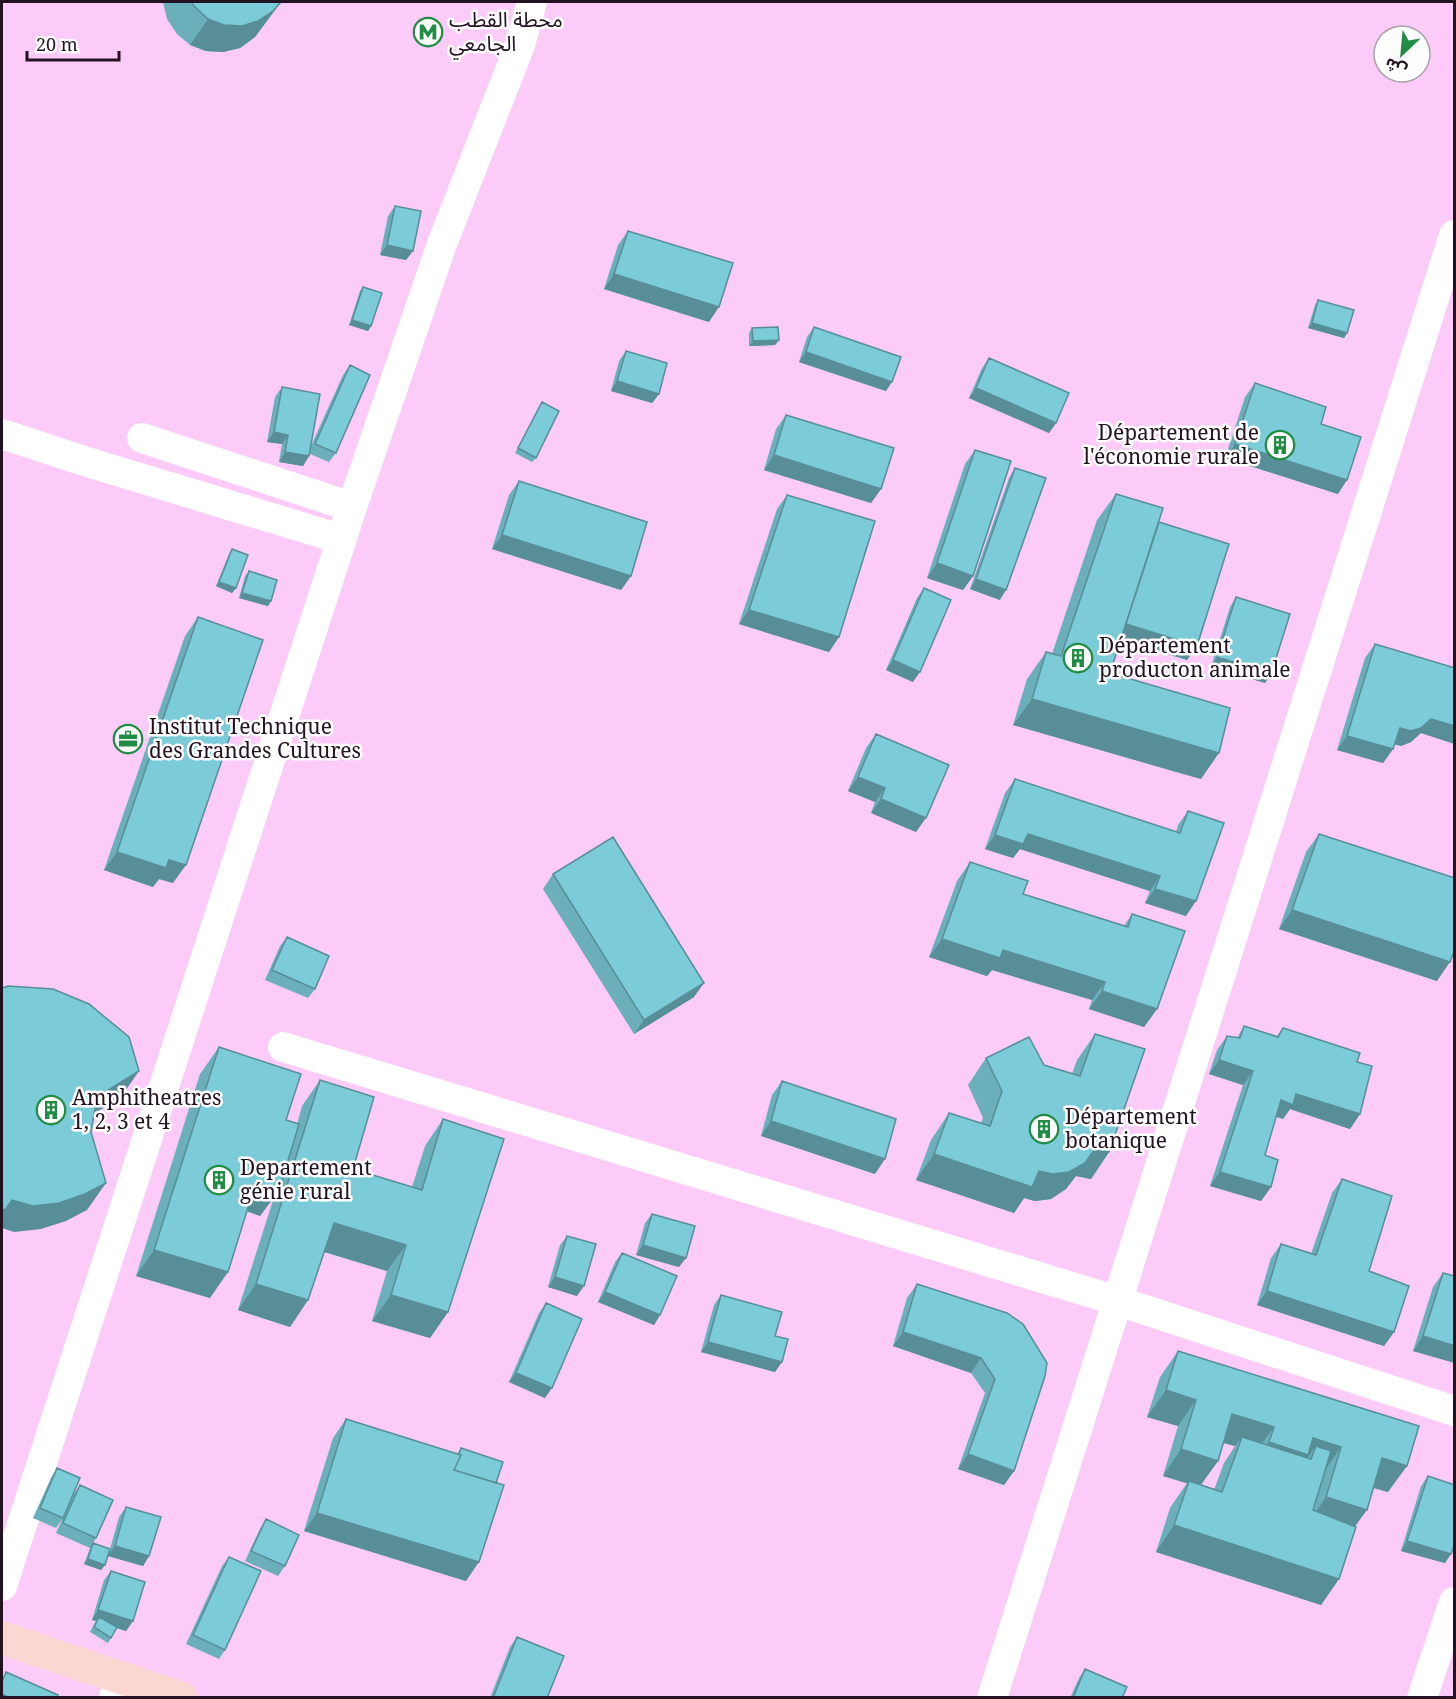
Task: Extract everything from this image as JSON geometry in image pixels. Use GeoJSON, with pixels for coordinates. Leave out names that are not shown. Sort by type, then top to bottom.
{"type":"FeatureCollection","features":[{"type":"Feature","properties":{"kind":"main road"},"geometry":{"type":"LineString","coordinates":[[2,1638],[117,1687],[181,1698]]}},
{"type":"Feature","properties":{"kind":"street"},"geometry":{"type":"LineString","coordinates":[[2,1586],[341,539],[442,243],[520,45],[532,2]]}},
{"type":"Feature","properties":{"kind":"street"},"geometry":{"type":"LineString","coordinates":[[992,1698],[1455,235]]}},
{"type":"Feature","properties":{"kind":"street"},"geometry":{"type":"LineString","coordinates":[[2,434],[341,539]]}},
{"type":"Feature","properties":{"kind":"street"},"geometry":{"type":"LineString","coordinates":[[142,438],[352,507]]}},
{"type":"Feature","properties":{"kind":"street"},"geometry":{"type":"LineString","coordinates":[[283,1047],[1118,1301],[1455,1411]]}},
{"type":"Feature","properties":{"kind":"street"},"geometry":{"type":"LineString","coordinates":[[1422,1698],[1445,1664],[1455,1602]]}},
{"type":"Feature","properties":{"kind":"building"},"geometry":{"type":"Polygon","coordinates":[[[191,2],[281,2],[273,11],[258,21],[242,26],[224,25],[208,19],[191,2]]]}},
{"type":"Feature","properties":{"kind":"building"},"geometry":{"type":"Polygon","coordinates":[[[395,206],[421,211],[413,251],[387,245],[395,206]]]}},
{"type":"Feature","properties":{"kind":"building"},"geometry":{"type":"Polygon","coordinates":[[[628,231],[733,263],[719,307],[614,274],[628,231]]]}},
{"type":"Feature","properties":{"kind":"building"},"geometry":{"type":"Polygon","coordinates":[[[363,287],[382,293],[371,326],[352,320],[363,287]]]}},
{"type":"Feature","properties":{"kind":"building"},"geometry":{"type":"Polygon","coordinates":[[[1318,300],[1354,310],[1347,333],[1312,323],[1318,300]]]}},
{"type":"Feature","properties":{"kind":"building"},"geometry":{"type":"Polygon","coordinates":[[[778,327],[779,340],[753,341],[752,328],[778,327]]]}},
{"type":"Feature","properties":{"kind":"building"},"geometry":{"type":"Polygon","coordinates":[[[814,327],[901,357],[892,382],[806,352],[814,327]]]}},
{"type":"Feature","properties":{"kind":"building"},"geometry":{"type":"Polygon","coordinates":[[[626,351],[667,363],[659,394],[617,381],[626,351]]]}},
{"type":"Feature","properties":{"kind":"building"},"geometry":{"type":"Polygon","coordinates":[[[989,358],[1069,393],[1056,423],[976,388],[989,358]]]}},
{"type":"Feature","properties":{"kind":"building"},"geometry":{"type":"Polygon","coordinates":[[[350,365],[370,375],[336,453],[315,444],[350,365]]]}},
{"type":"Feature","properties":{"kind":"building","name":"Département de l'économie rurale"},"geometry":{"type":"Polygon","coordinates":[[[1255,383],[1326,407],[1321,424],[1361,437],[1347,480],[1235,444],[1255,383]]]}},
{"type":"Feature","properties":{"kind":"building"},"geometry":{"type":"Polygon","coordinates":[[[282,387],[320,394],[309,456],[285,452],[288,435],[274,432],[282,387]]]}},
{"type":"Feature","properties":{"kind":"building"},"geometry":{"type":"Polygon","coordinates":[[[542,402],[559,411],[536,458],[518,448],[542,402]]]}},
{"type":"Feature","properties":{"kind":"building"},"geometry":{"type":"Polygon","coordinates":[[[786,415],[894,448],[881,489],[774,455],[786,415]]]}},
{"type":"Feature","properties":{"kind":"building"},"geometry":{"type":"Polygon","coordinates":[[[975,450],[1011,461],[973,576],[937,563],[975,450]]]}},
{"type":"Feature","properties":{"kind":"building"},"geometry":{"type":"Polygon","coordinates":[[[1015,468],[1046,478],[1006,590],[976,579],[1015,468]]]}},
{"type":"Feature","properties":{"kind":"building"},"geometry":{"type":"Polygon","coordinates":[[[519,481],[647,522],[631,576],[502,535],[519,481]]]}},
{"type":"Feature","properties":{"kind":"building"},"geometry":{"type":"Polygon","coordinates":[[[1116,494],[1163,508],[1110,673],[1230,708],[1219,753],[1032,699],[1046,652],[1061,656],[1116,494]]]}},
{"type":"Feature","properties":{"kind":"building"},"geometry":{"type":"Polygon","coordinates":[[[787,495],[875,521],[839,637],[749,610],[787,495]]]}},
{"type":"Feature","properties":{"kind":"building"},"geometry":{"type":"Polygon","coordinates":[[[1159,522],[1229,544],[1197,646],[1126,624],[1159,522]]]}},
{"type":"Feature","properties":{"kind":"building"},"geometry":{"type":"Polygon","coordinates":[[[232,549],[248,555],[236,588],[219,582],[232,549]]]}},
{"type":"Feature","properties":{"kind":"building"},"geometry":{"type":"Polygon","coordinates":[[[249,571],[277,580],[271,601],[242,593],[249,571]]]}},
{"type":"Feature","properties":{"kind":"building"},"geometry":{"type":"Polygon","coordinates":[[[924,588],[951,600],[920,672],[893,660],[924,588]]]}},
{"type":"Feature","properties":{"kind":"building"},"geometry":{"type":"Polygon","coordinates":[[[1236,597],[1290,614],[1271,674],[1217,657],[1236,597]]]}},
{"type":"Feature","properties":{"kind":"building"},"geometry":{"type":"Polygon","coordinates":[[[198,617],[263,640],[186,865],[169,860],[166,868],[117,852],[198,617]]]}},
{"type":"Feature","properties":{"kind":"building"},"geometry":{"type":"Polygon","coordinates":[[[1375,644],[1455,668],[1455,726],[1431,719],[1421,728],[1411,731],[1400,728],[1393,749],[1347,736],[1375,644]]]}},
{"type":"Feature","properties":{"kind":"building"},"geometry":{"type":"Polygon","coordinates":[[[876,734],[949,765],[926,818],[881,799],[885,788],[858,777],[876,734]]]}},
{"type":"Feature","properties":{"kind":"building"},"geometry":{"type":"Polygon","coordinates":[[[1015,779],[1180,833],[1188,811],[1224,823],[1196,901],[1155,889],[1160,876],[1028,834],[1023,844],[995,835],[1015,779]]]}},
{"type":"Feature","properties":{"kind":"building"},"geometry":{"type":"Polygon","coordinates":[[[1319,834],[1455,878],[1455,949],[1450,962],[1292,910],[1319,834]]]}},
{"type":"Feature","properties":{"kind":"building"},"geometry":{"type":"Polygon","coordinates":[[[613,837],[704,983],[644,1020],[553,874],[613,837]]]}},
{"type":"Feature","properties":{"kind":"building"},"geometry":{"type":"Polygon","coordinates":[[[970,862],[1028,881],[1023,894],[1128,927],[1132,914],[1185,931],[1157,1009],[1102,991],[1105,982],[1003,950],[1000,958],[942,939],[970,862]]]}},
{"type":"Feature","properties":{"kind":"building"},"geometry":{"type":"Polygon","coordinates":[[[287,937],[329,956],[315,989],[272,970],[287,937]]]}},
{"type":"Feature","properties":{"kind":"building","name":"Amphitheatres 1, 2, 3 et 4"},"geometry":{"type":"Polygon","coordinates":[[[8,986],[53,989],[89,1004],[129,1037],[139,1071],[97,1097],[91,1132],[106,1183],[85,1194],[59,1203],[33,1206],[12,1200],[5,1210],[2,1209],[2,988],[8,986]]]}},
{"type":"Feature","properties":{"kind":"building"},"geometry":{"type":"Polygon","coordinates":[[[1244,1026],[1278,1037],[1283,1028],[1360,1053],[1357,1062],[1372,1066],[1360,1114],[1296,1094],[1293,1105],[1281,1100],[1265,1155],[1278,1160],[1271,1187],[1220,1172],[1253,1071],[1219,1060],[1227,1036],[1240,1038],[1244,1026]]]}},
{"type":"Feature","properties":{"kind":"building","name":"Département botanique"},"geometry":{"type":"Polygon","coordinates":[[[1095,1034],[1145,1049],[1109,1152],[1094,1150],[1085,1163],[1069,1172],[1053,1174],[1039,1171],[1032,1187],[934,1154],[949,1113],[990,1126],[1002,1091],[986,1058],[1029,1037],[1044,1065],[1080,1076],[1095,1034]]]}},
{"type":"Feature","properties":{"kind":"building","name":"Departement génie rural"},"geometry":{"type":"Polygon","coordinates":[[[219,1047],[301,1074],[286,1120],[299,1124],[279,1190],[256,1182],[228,1272],[154,1250],[219,1047]]]}},
{"type":"Feature","properties":{"kind":"building"},"geometry":{"type":"Polygon","coordinates":[[[320,1080],[374,1097],[353,1169],[422,1190],[443,1119],[504,1139],[448,1312],[391,1295],[406,1245],[334,1223],[308,1300],[256,1284],[320,1080]]]}},
{"type":"Feature","properties":{"kind":"building"},"geometry":{"type":"Polygon","coordinates":[[[782,1081],[896,1119],[885,1159],[771,1121],[782,1081]]]}},
{"type":"Feature","properties":{"kind":"building"},"geometry":{"type":"Polygon","coordinates":[[[1342,1179],[1392,1196],[1369,1271],[1409,1286],[1394,1332],[1267,1291],[1281,1244],[1316,1255],[1342,1179]]]}},
{"type":"Feature","properties":{"kind":"building"},"geometry":{"type":"Polygon","coordinates":[[[652,1214],[695,1226],[686,1258],[643,1245],[652,1214]]]}},
{"type":"Feature","properties":{"kind":"building"},"geometry":{"type":"Polygon","coordinates":[[[567,1236],[596,1244],[584,1286],[555,1277],[567,1236]]]}},
{"type":"Feature","properties":{"kind":"building"},"geometry":{"type":"Polygon","coordinates":[[[622,1253],[677,1276],[660,1315],[605,1292],[622,1253]]]}},
{"type":"Feature","properties":{"kind":"building"},"geometry":{"type":"Polygon","coordinates":[[[1443,1273],[1455,1276],[1455,1346],[1423,1336],[1443,1273]]]}},
{"type":"Feature","properties":{"kind":"building"},"geometry":{"type":"Polygon","coordinates":[[[917,1284],[1007,1313],[1023,1324],[1047,1363],[1045,1376],[1014,1471],[968,1454],[995,1379],[981,1358],[903,1332],[917,1284]]]}},
{"type":"Feature","properties":{"kind":"building"},"geometry":{"type":"Polygon","coordinates":[[[721,1295],[782,1312],[775,1336],[788,1339],[782,1362],[708,1342],[721,1295]]]}},
{"type":"Feature","properties":{"kind":"building"},"geometry":{"type":"Polygon","coordinates":[[[546,1303],[582,1319],[552,1388],[516,1373],[546,1303]]]}},
{"type":"Feature","properties":{"kind":"building"},"geometry":{"type":"Polygon","coordinates":[[[1178,1351],[1419,1426],[1407,1466],[1382,1458],[1367,1510],[1326,1497],[1341,1447],[1313,1438],[1308,1455],[1269,1442],[1274,1427],[1232,1414],[1218,1461],[1181,1449],[1196,1400],[1166,1390],[1178,1351]]]}},
{"type":"Feature","properties":{"kind":"building"},"geometry":{"type":"Polygon","coordinates":[[[346,1419],[461,1455],[454,1470],[504,1485],[479,1562],[317,1513],[346,1419]]]}},
{"type":"Feature","properties":{"kind":"building"},"geometry":{"type":"Polygon","coordinates":[[[1242,1437],[1311,1459],[1316,1446],[1331,1451],[1313,1510],[1356,1527],[1339,1579],[1174,1525],[1189,1481],[1222,1492],[1242,1437]]]}},
{"type":"Feature","properties":{"kind":"building"},"geometry":{"type":"Polygon","coordinates":[[[461,1448],[503,1462],[496,1483],[454,1470],[461,1455],[459,1454],[461,1448]]]}},
{"type":"Feature","properties":{"kind":"building"},"geometry":{"type":"Polygon","coordinates":[[[57,1468],[80,1478],[63,1518],[40,1508],[57,1468]]]}},
{"type":"Feature","properties":{"kind":"building"},"geometry":{"type":"Polygon","coordinates":[[[1428,1476],[1455,1485],[1455,1543],[1451,1554],[1407,1541],[1428,1476]]]}},
{"type":"Feature","properties":{"kind":"building"},"geometry":{"type":"Polygon","coordinates":[[[80,1485],[113,1500],[96,1538],[63,1523],[80,1485]]]}},
{"type":"Feature","properties":{"kind":"building"},"geometry":{"type":"Polygon","coordinates":[[[126,1507],[161,1517],[149,1556],[115,1546],[126,1507]]]}},
{"type":"Feature","properties":{"kind":"building"},"geometry":{"type":"Polygon","coordinates":[[[266,1519],[299,1535],[285,1566],[251,1551],[266,1519]]]}},
{"type":"Feature","properties":{"kind":"building"},"geometry":{"type":"Polygon","coordinates":[[[93,1543],[110,1549],[105,1565],[88,1559],[93,1543]]]}},
{"type":"Feature","properties":{"kind":"building"},"geometry":{"type":"Polygon","coordinates":[[[229,1557],[261,1571],[225,1650],[193,1635],[229,1557]]]}},
{"type":"Feature","properties":{"kind":"building"},"geometry":{"type":"Polygon","coordinates":[[[111,1571],[145,1582],[133,1621],[98,1610],[111,1571]]]}},
{"type":"Feature","properties":{"kind":"building"},"geometry":{"type":"Polygon","coordinates":[[[99,1617],[117,1627],[111,1638],[94,1627],[99,1617]]]}},
{"type":"Feature","properties":{"kind":"building"},"geometry":{"type":"Polygon","coordinates":[[[517,1637],[564,1656],[547,1698],[493,1698],[517,1637]]]}},
{"type":"Feature","properties":{"kind":"building"},"geometry":{"type":"Polygon","coordinates":[[[1085,1669],[1127,1687],[1122,1698],[1073,1698],[1085,1669]]]}},
{"type":"Feature","properties":{"kind":"building"},"geometry":{"type":"Polygon","coordinates":[[[6,1672],[58,1695],[57,1698],[10,1698],[2,1694],[2,1682],[6,1672]]]}},
{"type":"Feature","properties":{"kind":"place","name":"محطة القطب الجامعي"},"geometry":{"type":"Point","coordinates":[428,32]}},
{"type":"Feature","properties":{"kind":"place","name":"Département de l'économie rurale"},"geometry":{"type":"Point","coordinates":[1280,445]}},
{"type":"Feature","properties":{"kind":"place","name":"Département producton animale"},"geometry":{"type":"Point","coordinates":[1078,658]}},
{"type":"Feature","properties":{"kind":"place","name":"Institut Technique des Grandes Cultures"},"geometry":{"type":"Point","coordinates":[128,739]}},
{"type":"Feature","properties":{"kind":"place","name":"Amphitheatres 1, 2, 3 et 4"},"geometry":{"type":"Point","coordinates":[51,1110]}},
{"type":"Feature","properties":{"kind":"place","name":"Département botanique"},"geometry":{"type":"Point","coordinates":[1044,1129]}},
{"type":"Feature","properties":{"kind":"place","name":"Departement génie rural"},"geometry":{"type":"Point","coordinates":[219,1180]}}]}
